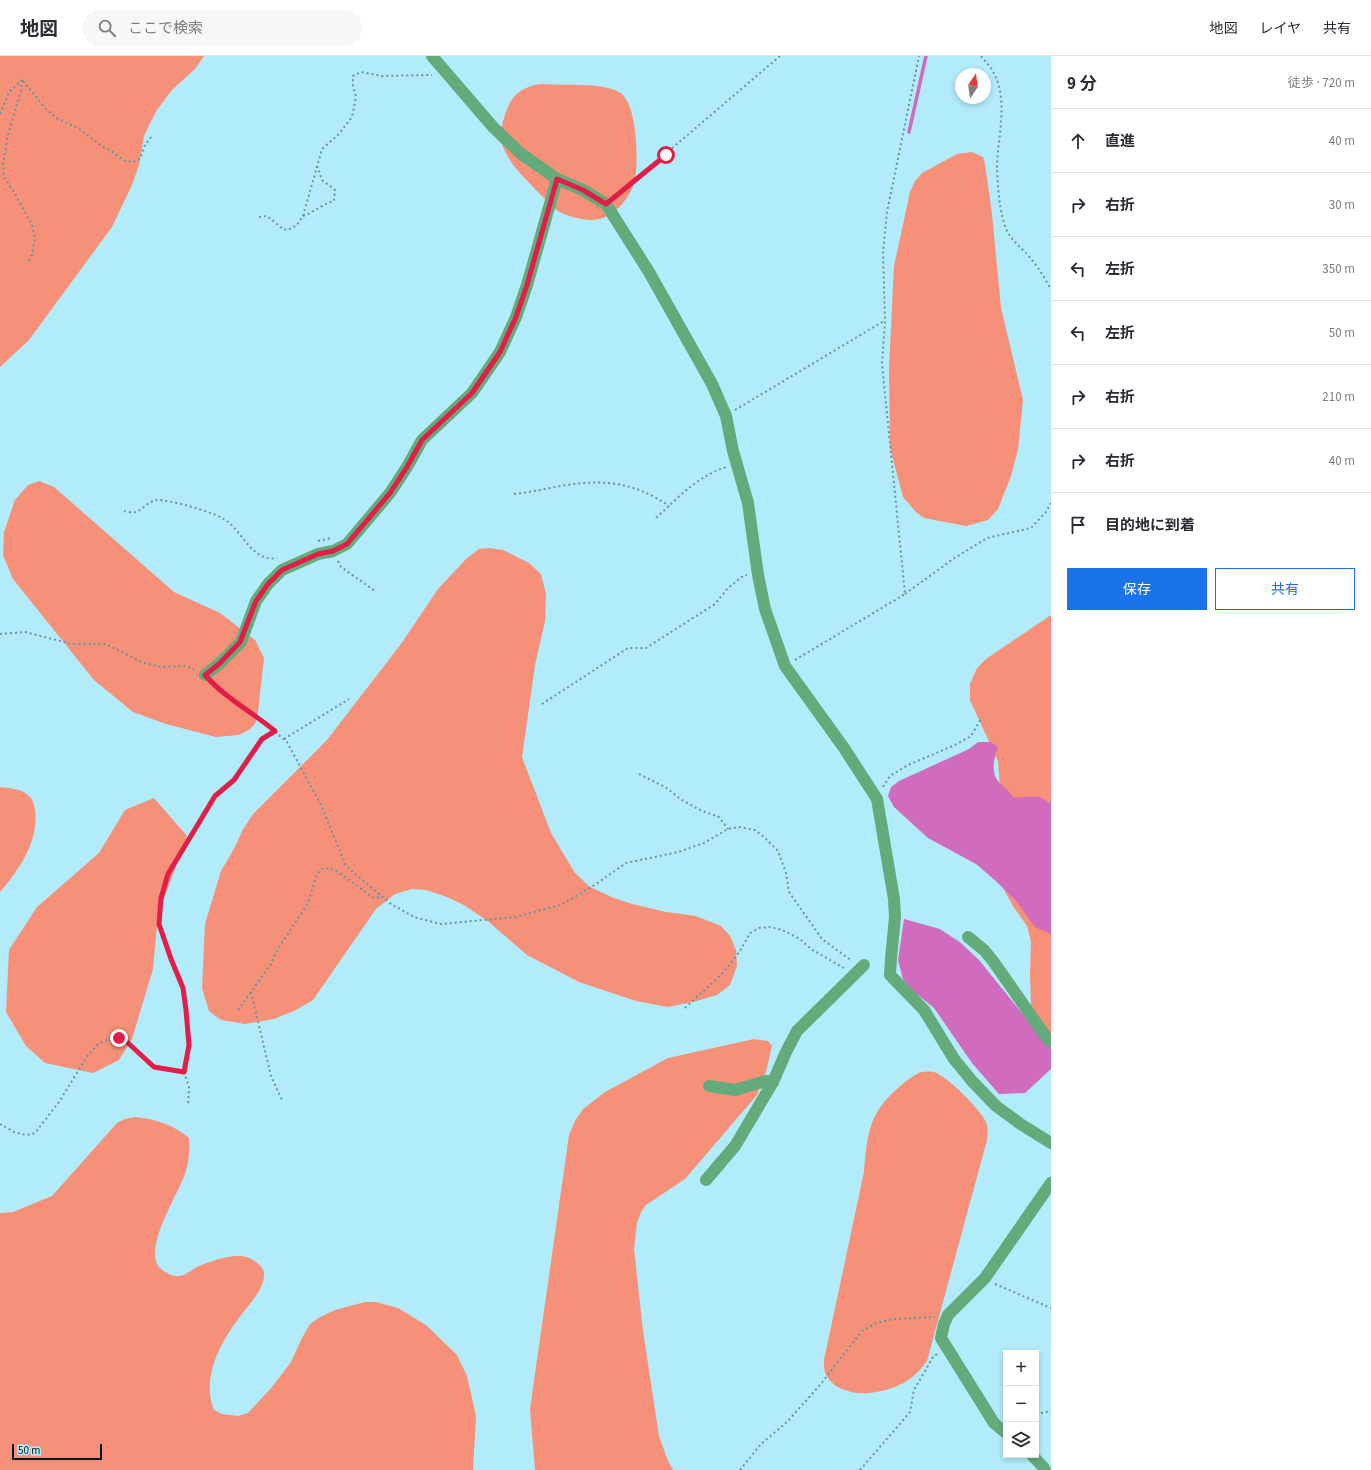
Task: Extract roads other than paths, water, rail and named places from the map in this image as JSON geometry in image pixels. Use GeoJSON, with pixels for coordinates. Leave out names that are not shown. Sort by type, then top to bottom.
{"type":"FeatureCollection","features":[{"type":"Feature","properties":{"kind":"street"},"geometry":{"type":"LineString","coordinates":[[432,56],[493,127],[520,153],[557,179],[583,190],[606,204],[649,272],[712,384],[726,416],[748,503],[765,609],[785,666],[844,748],[877,798],[894,899],[895,917],[890,975],[924,1010],[954,1058],[972,1081],[996,1106],[1022,1125],[1051,1143]]}},
{"type":"Feature","properties":{"kind":"street"},"geometry":{"type":"LineString","coordinates":[[205,675],[220,663],[240,642],[256,601],[268,584],[282,570],[318,554],[333,551],[347,544],[390,493],[422,440],[472,393],[500,352],[516,317],[527,285],[557,179]]}},
{"type":"Feature","properties":{"kind":"street"},"geometry":{"type":"LineString","coordinates":[[968,937],[984,950],[993,961],[1051,1042]]}},
{"type":"Feature","properties":{"kind":"street"},"geometry":{"type":"LineString","coordinates":[[706,1180],[735,1146],[773,1082],[786,1052],[798,1031],[860,970]]}},
{"type":"Feature","properties":{"kind":"street"},"geometry":{"type":"LineString","coordinates":[[709,1086],[735,1090],[766,1080],[773,1082]]}},
{"type":"Feature","properties":{"kind":"street"},"geometry":{"type":"LineString","coordinates":[[1003,1430],[994,1423],[941,1338],[944,1324],[948,1315],[985,1278],[1051,1183]]}},
{"type":"Feature","properties":{"kind":"street"},"geometry":{"type":"LineString","coordinates":[[1035,1458],[1047,1468]]}},
{"type":"Feature","properties":{"kind":"waterway"},"geometry":{"type":"LineString","coordinates":[[909,132],[926,56]]}}]}
